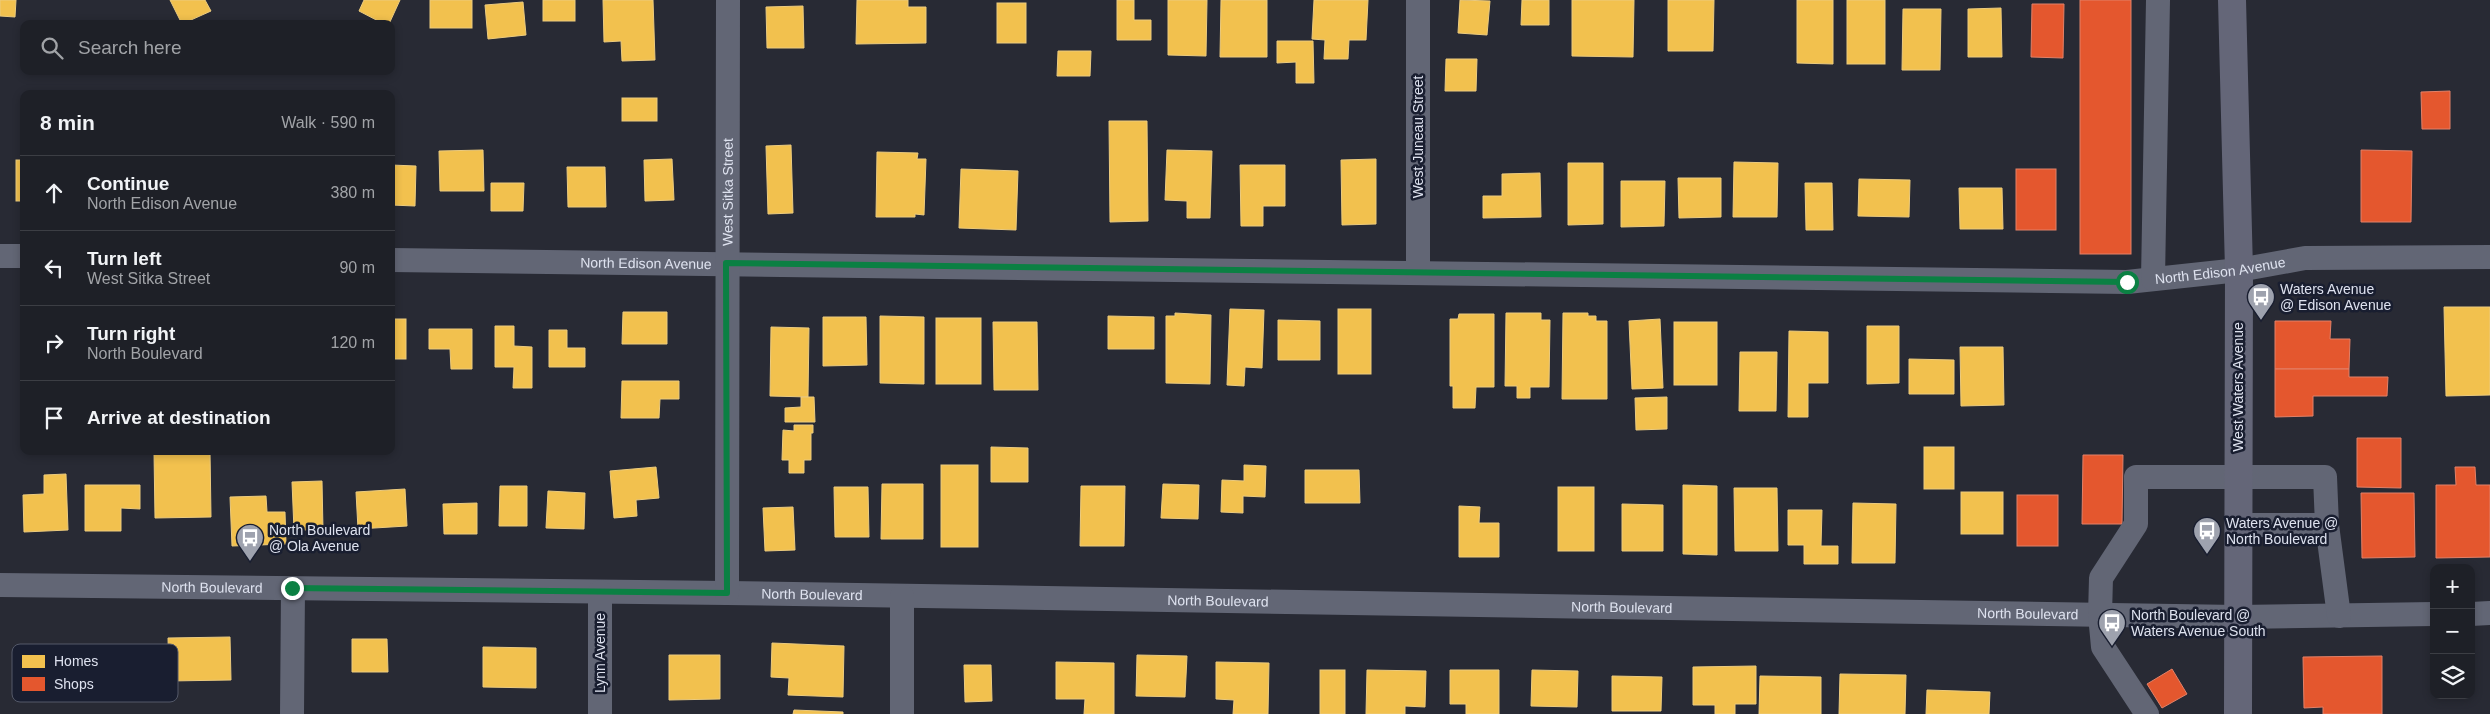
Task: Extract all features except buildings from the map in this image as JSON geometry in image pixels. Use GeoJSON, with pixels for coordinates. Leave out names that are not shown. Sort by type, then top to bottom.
{"type":"FeatureCollection","features":[{"type":"Feature","properties":{"kind":"main road","name":"West Waters Avenue"},"geometry":{"type":"LineString","coordinates":[[2232,0],[2239,270],[2238,714]]}},
{"type":"Feature","properties":{"kind":"street","name":"West Sitka Street"},"geometry":{"type":"LineString","coordinates":[[727,593],[726,263],[728,0]]}},
{"type":"Feature","properties":{"kind":"street","name":"West Juneau Street"},"geometry":{"type":"LineString","coordinates":[[1418,0],[1418,273]]}},
{"type":"Feature","properties":{"kind":"street"},"geometry":{"type":"LineString","coordinates":[[2153,279],[2158,0]]}},
{"type":"Feature","properties":{"kind":"street"},"geometry":{"type":"LineString","coordinates":[[0,256],[20,256]]}},
{"type":"Feature","properties":{"kind":"street","name":"North Edison Avenue"},"geometry":{"type":"LineString","coordinates":[[395,260],[2127,282],[2239,270],[2305,258],[2490,257]]}},
{"type":"Feature","properties":{"kind":"street"},"geometry":{"type":"LineString","coordinates":[[2147,714],[2103,647],[2100,615],[2101,578],[2136,524],[2136,477],[2325,477],[2327,525],[2339,616]]}},
{"type":"Feature","properties":{"kind":"street"},"geometry":{"type":"LineString","coordinates":[[2238,525],[2327,525]]}},
{"type":"Feature","properties":{"kind":"street","name":"North Boulevard"},"geometry":{"type":"LineString","coordinates":[[0,585],[727,593],[2238,617],[2430,614]]}},
{"type":"Feature","properties":{"kind":"street"},"geometry":{"type":"LineString","coordinates":[[292,588],[292,714]]}},
{"type":"Feature","properties":{"kind":"street","name":"Lynn Avenue"},"geometry":{"type":"LineString","coordinates":[[600,592],[600,714]]}},
{"type":"Feature","properties":{"kind":"street"},"geometry":{"type":"LineString","coordinates":[[902,596],[902,714]]}},
{"type":"Feature","properties":{"kind":"street"},"geometry":{"type":"LineString","coordinates":[[2475,614],[2490,614]]}},
{"type":"Feature","properties":{"kind":"place","name":"Waters Avenue @ Edison Avenue"},"geometry":{"type":"Point","coordinates":[2261,321]}},
{"type":"Feature","properties":{"kind":"place","name":"Waters Avenue @ North Boulevard"},"geometry":{"type":"Point","coordinates":[2207,555]}},
{"type":"Feature","properties":{"kind":"place","name":"North Boulevard @ Ola Avenue"},"geometry":{"type":"Point","coordinates":[250,562]}},
{"type":"Feature","properties":{"kind":"place","name":"North Boulevard @ Waters Avenue South"},"geometry":{"type":"Point","coordinates":[2112,647]}},
{"type":"Feature","properties":{"kind":"route"},"geometry":{"type":"LineString","coordinates":[[292,588],[727,593],[726,263],[2127,282]]}}]}
